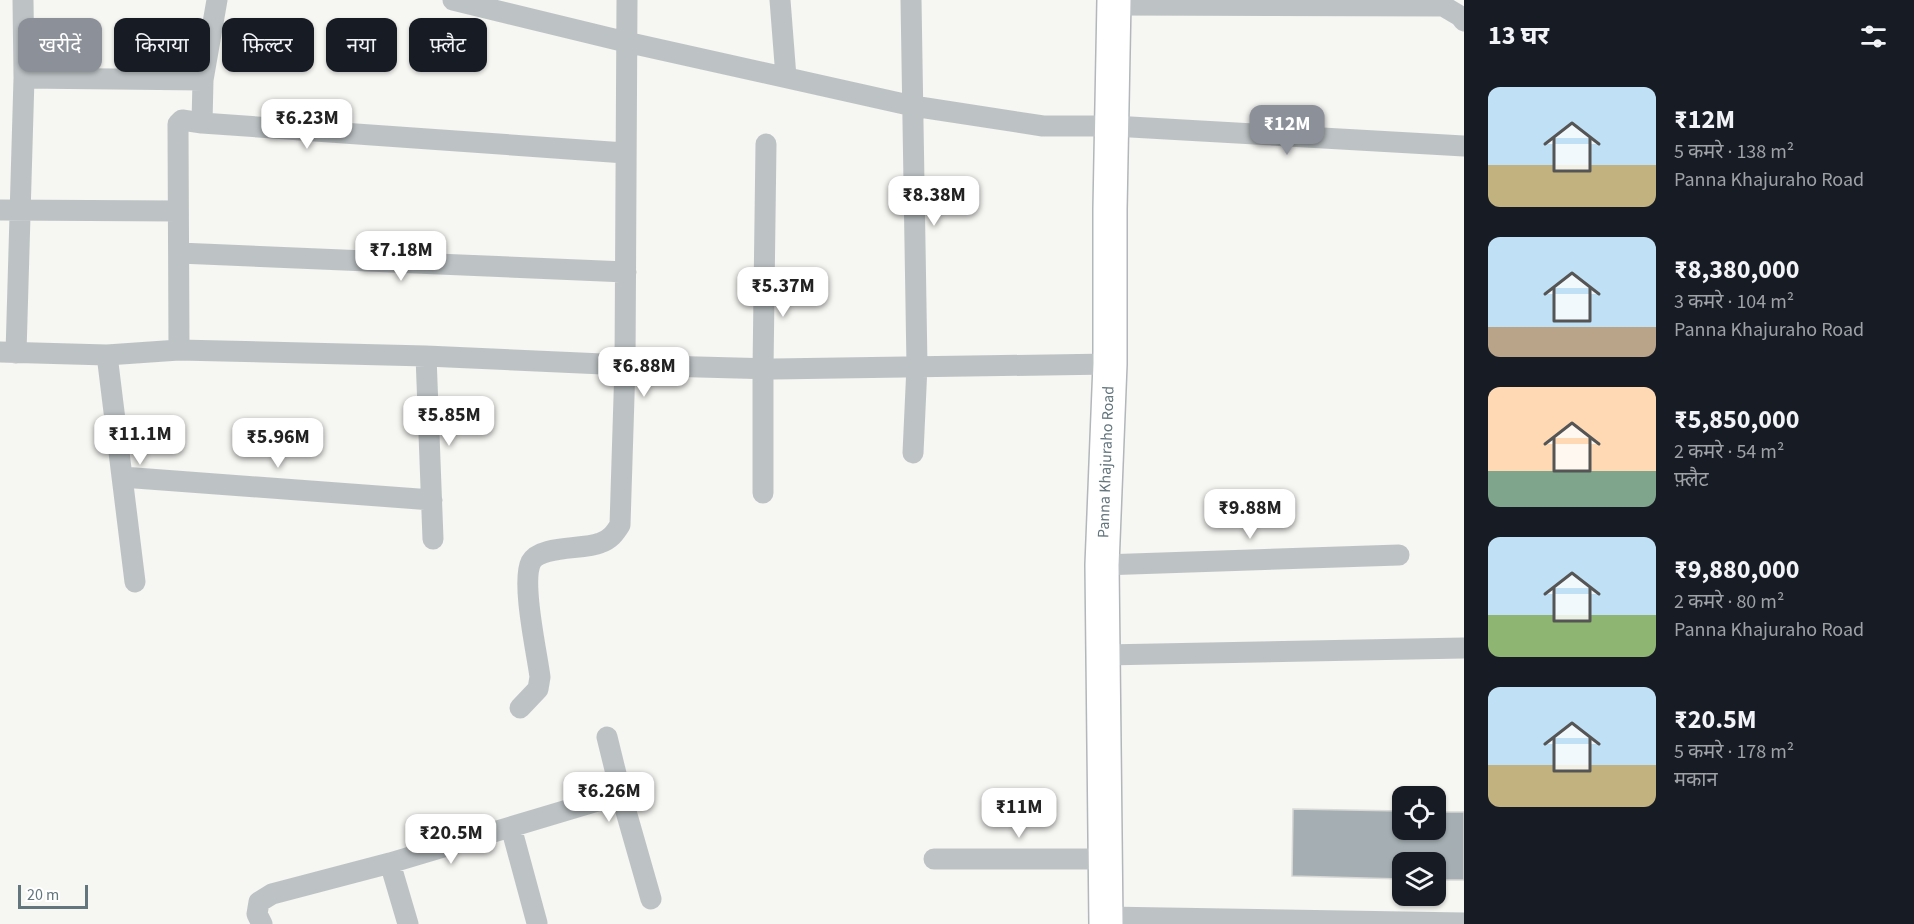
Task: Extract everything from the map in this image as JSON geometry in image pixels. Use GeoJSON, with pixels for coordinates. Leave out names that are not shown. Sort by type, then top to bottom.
{"type":"FeatureCollection","features":[{"type":"Feature","properties":{"kind":"main road","name":"Panna Khajuraho Road"},"geometry":{"type":"LineString","coordinates":[[1106,921],[1102,565],[1110,364],[1114,2]]}},
{"type":"Feature","properties":{"kind":"street"},"geometry":{"type":"LineString","coordinates":[[23,0],[24,78],[10,210],[8,353],[107,355],[179,350],[426,356],[762,369],[1110,364]]}},
{"type":"Feature","properties":{"kind":"street"},"geometry":{"type":"LineString","coordinates":[[202,123],[203,80],[217,0]]}},
{"type":"Feature","properties":{"kind":"street"},"geometry":{"type":"LineString","coordinates":[[453,0],[626,42],[913,106],[1043,126],[1113,126],[1464,140]]}},
{"type":"Feature","properties":{"kind":"street"},"geometry":{"type":"LineString","coordinates":[[520,708],[538,688],[540,677],[529,594],[529,570],[532,561],[541,553],[600,543],[613,535],[620,525],[625,365],[627,0]]}},
{"type":"Feature","properties":{"kind":"street"},"geometry":{"type":"LineString","coordinates":[[780,0],[786,77]]}},
{"type":"Feature","properties":{"kind":"street"},"geometry":{"type":"LineString","coordinates":[[911,0],[917,366],[913,453]]}},
{"type":"Feature","properties":{"kind":"street"},"geometry":{"type":"LineString","coordinates":[[1114,2],[1443,6],[1464,21]]}},
{"type":"Feature","properties":{"kind":"street"},"geometry":{"type":"LineString","coordinates":[[24,78],[203,80]]}},
{"type":"Feature","properties":{"kind":"street"},"geometry":{"type":"LineString","coordinates":[[179,350],[178,124],[182,120],[625,153]]}},
{"type":"Feature","properties":{"kind":"street"},"geometry":{"type":"LineString","coordinates":[[763,493],[762,369],[766,144]]}},
{"type":"Feature","properties":{"kind":"street"},"geometry":{"type":"LineString","coordinates":[[10,210],[178,211]]}},
{"type":"Feature","properties":{"kind":"street"},"geometry":{"type":"LineString","coordinates":[[179,253],[626,272]]}},
{"type":"Feature","properties":{"kind":"street"},"geometry":{"type":"LineString","coordinates":[[107,355],[135,582]]}},
{"type":"Feature","properties":{"kind":"street"},"geometry":{"type":"LineString","coordinates":[[426,356],[433,539]]}},
{"type":"Feature","properties":{"kind":"street"},"geometry":{"type":"LineString","coordinates":[[122,477],[432,500]]}},
{"type":"Feature","properties":{"kind":"street"},"geometry":{"type":"LineString","coordinates":[[1102,565],[1399,555]]}},
{"type":"Feature","properties":{"kind":"street"},"geometry":{"type":"LineString","coordinates":[[1104,655],[1464,648]]}},
{"type":"Feature","properties":{"kind":"street"},"geometry":{"type":"LineString","coordinates":[[607,737],[651,899]]}},
{"type":"Feature","properties":{"kind":"street"},"geometry":{"type":"LineString","coordinates":[[262,924],[257,914],[259,902],[272,894],[390,863],[621,794]]}},
{"type":"Feature","properties":{"kind":"street"},"geometry":{"type":"LineString","coordinates":[[511,827],[537,922]]}},
{"type":"Feature","properties":{"kind":"street"},"geometry":{"type":"LineString","coordinates":[[934,859],[1104,859]]}},
{"type":"Feature","properties":{"kind":"street"},"geometry":{"type":"LineString","coordinates":[[390,863],[408,924]]}},
{"type":"Feature","properties":{"kind":"street"},"geometry":{"type":"LineString","coordinates":[[1106,921],[1464,923]]}},
{"type":"Feature","properties":{"kind":"building"},"geometry":{"type":"Polygon","coordinates":[[[1293,809],[1392,811],[1392,840],[1446,840],[1446,812],[1464,812],[1464,880],[1446,880],[1446,852],[1392,852],[1392,879],[1292,876],[1293,809]]]}}]}
